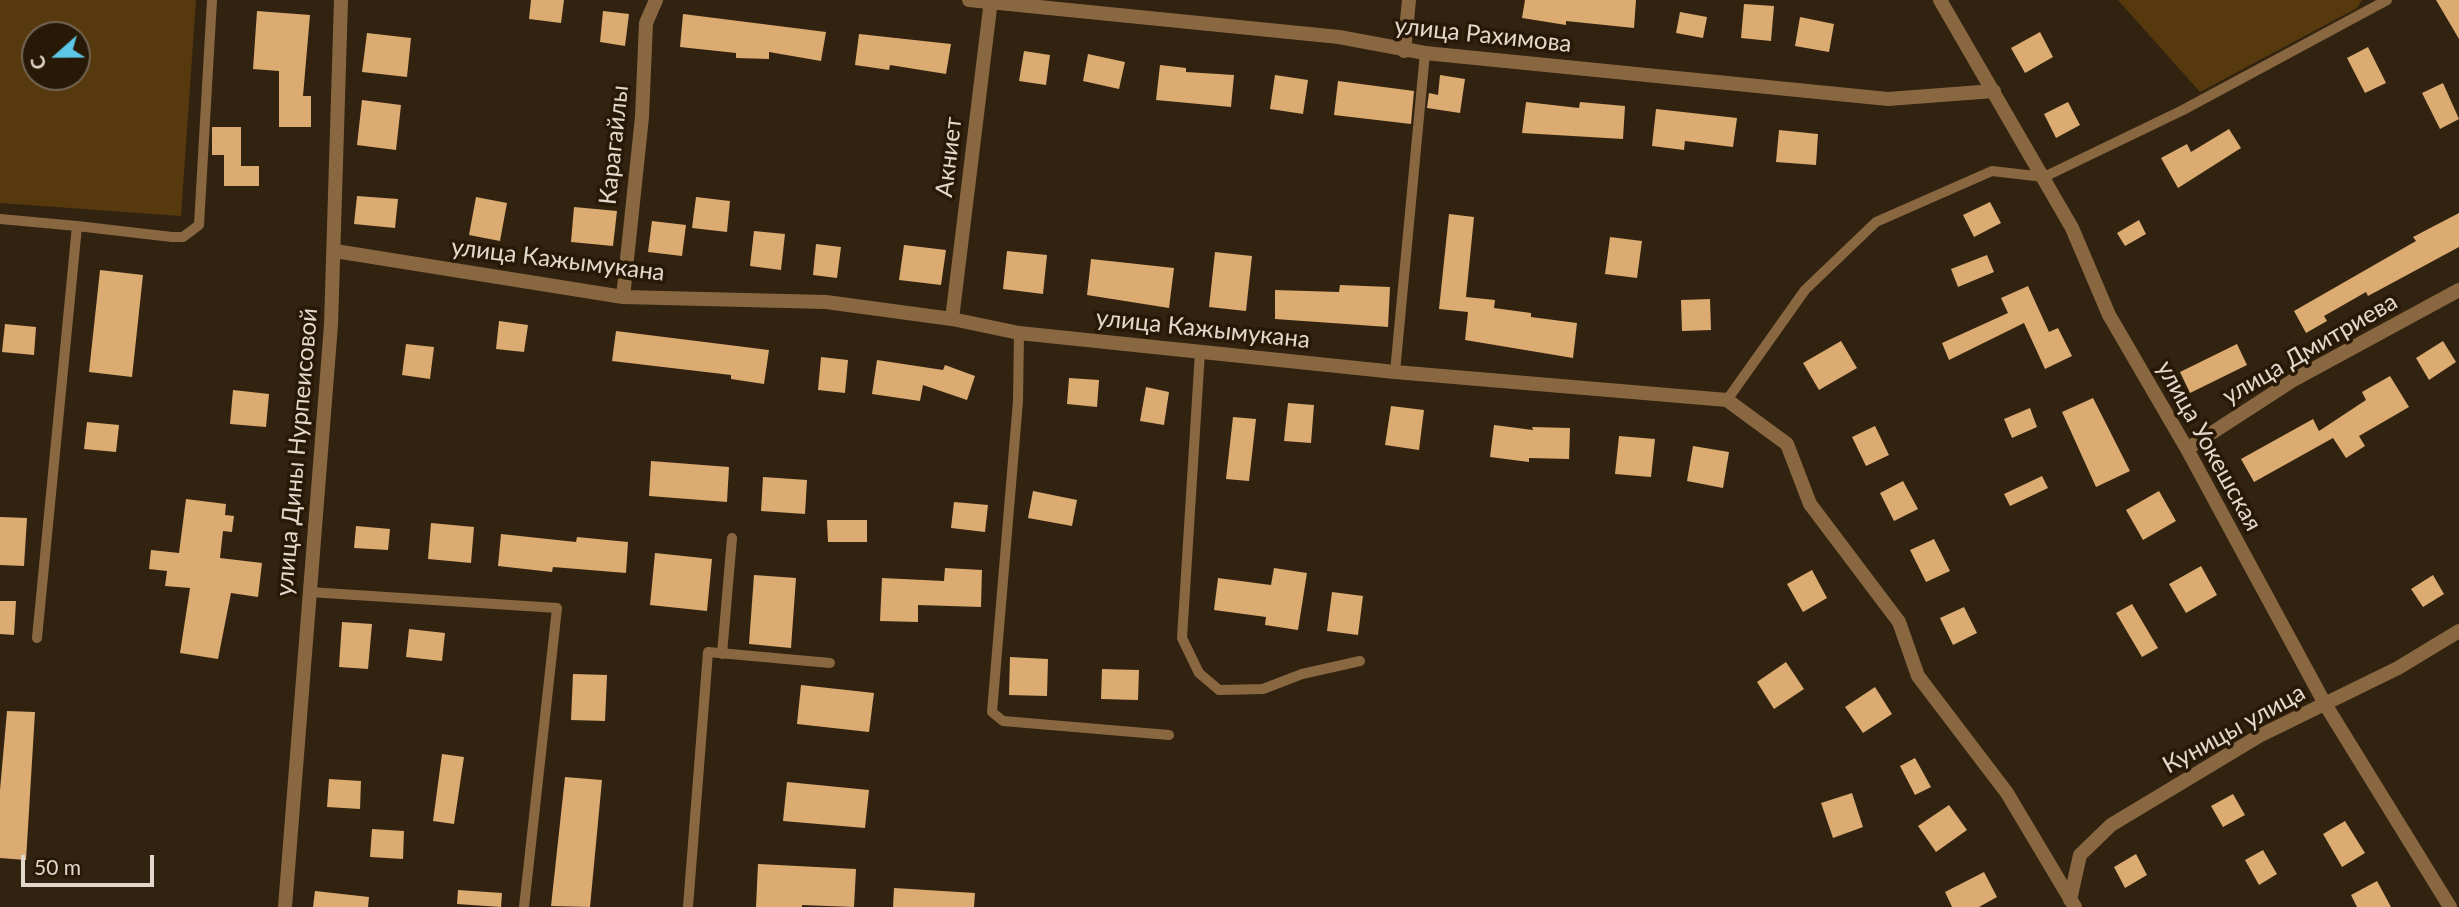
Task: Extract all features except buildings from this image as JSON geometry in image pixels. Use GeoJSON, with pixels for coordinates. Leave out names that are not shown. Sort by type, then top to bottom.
{"type":"FeatureCollection","features":[{"type":"Feature","properties":{"kind":"street","name":"улица Дины Нурпеисовой"},"geometry":{"type":"LineString","coordinates":[[285,907],[335,251],[341,0]]}},
{"type":"Feature","properties":{"kind":"street","name":"Карагайлы"},"geometry":{"type":"LineString","coordinates":[[623,297],[642,117],[646,23],[656,0]]}},
{"type":"Feature","properties":{"kind":"street","name":"улица Рахимова"},"geometry":{"type":"LineString","coordinates":[[969,0],[1339,37],[1404,51],[1888,99],[1994,91]]}},
{"type":"Feature","properties":{"kind":"street"},"geometry":{"type":"LineString","coordinates":[[1404,51],[1409,0]]}},
{"type":"Feature","properties":{"kind":"street","name":"улица Уокешская"},"geometry":{"type":"LineString","coordinates":[[1940,0],[2072,228],[2109,314],[2187,449],[2325,704],[2450,907]]}},
{"type":"Feature","properties":{"kind":"street","name":"Акниет"},"geometry":{"type":"LineString","coordinates":[[952,319],[991,1]]}},
{"type":"Feature","properties":{"kind":"street","name":"улица Кажымукана"},"geometry":{"type":"LineString","coordinates":[[335,251],[623,297],[826,302],[952,319],[1019,333],[1395,372],[1727,400]]}},
{"type":"Feature","properties":{"kind":"street","name":"улица Дмитриева"},"geometry":{"type":"LineString","coordinates":[[2187,449],[2295,379],[2459,290]]}},
{"type":"Feature","properties":{"kind":"street"},"geometry":{"type":"LineString","coordinates":[[1727,400],[1787,444],[1811,504],[1899,622],[1918,677],[2007,793],[2073,903]]}},
{"type":"Feature","properties":{"kind":"street","name":"Куницы улица"},"geometry":{"type":"LineString","coordinates":[[2073,903],[2080,855],[2111,825],[2259,736],[2398,668],[2459,631]]}},
{"type":"Feature","properties":{"kind":"lane"},"geometry":{"type":"LineString","coordinates":[[0,219],[172,237],[183,237],[200,225],[212,0]]}},
{"type":"Feature","properties":{"kind":"lane"},"geometry":{"type":"LineString","coordinates":[[1727,400],[1805,290],[1876,222],[1992,171],[2044,177],[2183,110],[2387,0]]}},
{"type":"Feature","properties":{"kind":"lane"},"geometry":{"type":"LineString","coordinates":[[1395,372],[1425,53]]}},
{"type":"Feature","properties":{"kind":"lane"},"geometry":{"type":"LineString","coordinates":[[37,638],[77,226]]}},
{"type":"Feature","properties":{"kind":"lane"},"geometry":{"type":"LineString","coordinates":[[1019,333],[1018,401],[992,712],[1003,721],[1168,735]]}},
{"type":"Feature","properties":{"kind":"lane"},"geometry":{"type":"LineString","coordinates":[[1200,352],[1182,638],[1199,673],[1219,690],[1263,689],[1301,674],[1360,661]]}},
{"type":"Feature","properties":{"kind":"lane"},"geometry":{"type":"LineString","coordinates":[[722,654],[732,538]]}},
{"type":"Feature","properties":{"kind":"lane"},"geometry":{"type":"LineString","coordinates":[[309,592],[557,608],[524,907]]}},
{"type":"Feature","properties":{"kind":"lane"},"geometry":{"type":"LineString","coordinates":[[688,907],[708,652],[830,663]]}},
{"type":"Feature","properties":{"kind":"shaded area"},"geometry":{"type":"Polygon","coordinates":[[[0,0],[196,0],[181,216],[0,203],[0,0]]]}},
{"type":"Feature","properties":{"kind":"shaded area"},"geometry":{"type":"Polygon","coordinates":[[[2118,0],[2362,0],[2357,8],[2200,92],[2118,0]]]}}]}
